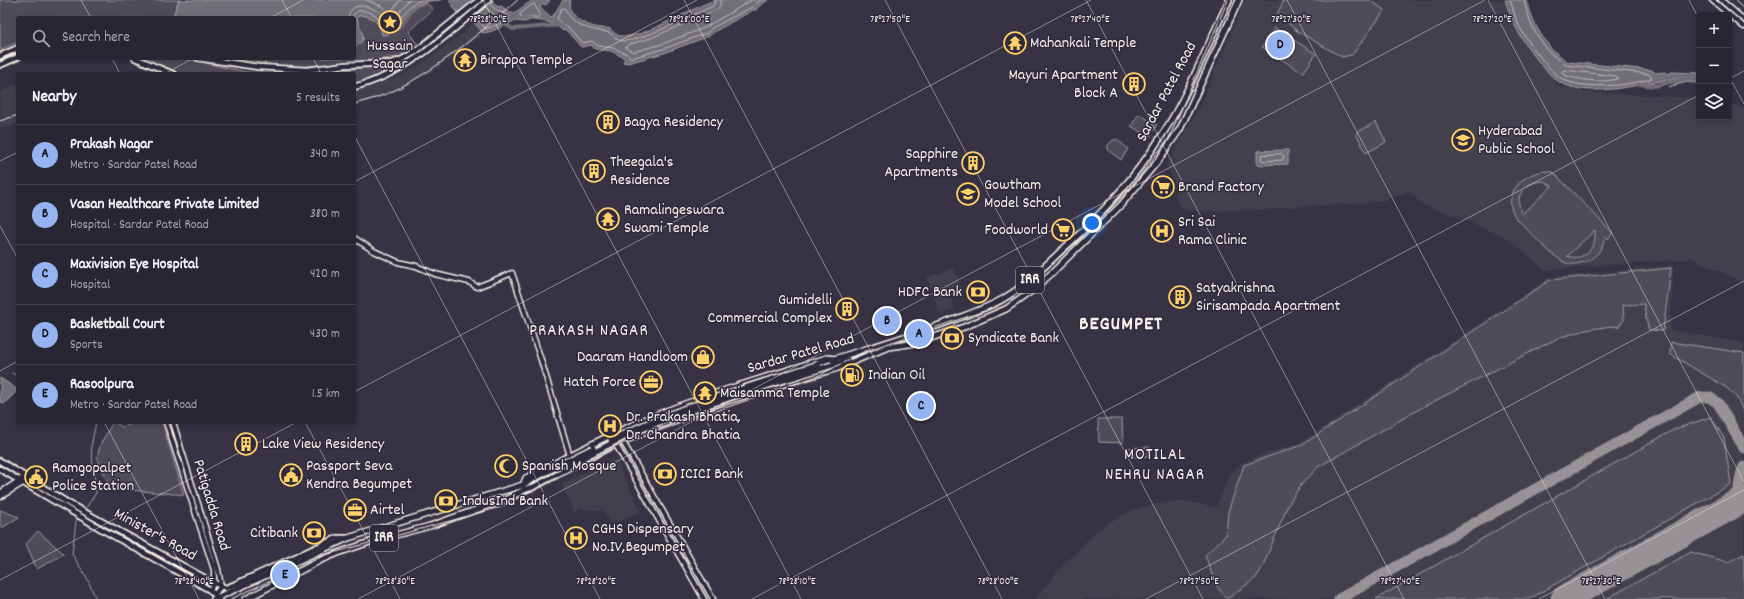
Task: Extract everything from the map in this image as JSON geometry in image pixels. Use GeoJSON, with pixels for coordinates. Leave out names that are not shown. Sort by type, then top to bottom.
{"type":"FeatureCollection","features":[{"type":"Feature","properties":{"kind":"main road"},"geometry":{"type":"LineString","coordinates":[[211,60],[258,67],[307,70],[345,65],[392,63],[416,52],[479,0]]}},
{"type":"Feature","properties":{"kind":"main road"},"geometry":{"type":"LineString","coordinates":[[356,86],[395,71],[426,52],[488,0]]}},
{"type":"Feature","properties":{"kind":"main road","name":"Sardar Patel Road"},"geometry":{"type":"LineString","coordinates":[[246,599],[319,561],[373,541],[430,526],[507,499],[525,487],[526,478],[613,434],[649,418],[734,387],[827,358],[836,359],[941,325],[1000,301],[1023,286],[1080,234],[1129,182],[1162,136],[1229,0]]}},
{"type":"Feature","properties":{"kind":"main road","name":"Sardar Patel Road"},"geometry":{"type":"LineString","coordinates":[[217,597],[348,538],[525,487],[534,488],[603,452],[714,405],[838,368],[863,356],[888,347],[916,343],[964,327],[1000,312],[1029,293],[1052,273],[1122,205],[1158,161],[1180,129],[1239,0]]}},
{"type":"Feature","properties":{"kind":"main road"},"geometry":{"type":"LineString","coordinates":[[0,56],[16,49]]}},
{"type":"Feature","properties":{"kind":"main road"},"geometry":{"type":"LineString","coordinates":[[0,65],[16,58]]}},
{"type":"Feature","properties":{"kind":"main road"},"geometry":{"type":"LineString","coordinates":[[140,60],[168,72]]}},
{"type":"Feature","properties":{"kind":"main road"},"geometry":{"type":"LineString","coordinates":[[392,63],[395,71]]}},
{"type":"Feature","properties":{"kind":"main road","name":"IRR"},"geometry":{"type":"LineString","coordinates":[[525,487],[600,448],[646,427],[831,363],[863,356]]}},
{"type":"Feature","properties":{"kind":"main road","name":"IRR"},"geometry":{"type":"LineString","coordinates":[[831,363],[836,359]]}},
{"type":"Feature","properties":{"kind":"main road"},"geometry":{"type":"LineString","coordinates":[[649,418],[653,430]]}},
{"type":"Feature","properties":{"kind":"main road"},"geometry":{"type":"LineString","coordinates":[[603,452],[597,449],[597,445],[613,434]]}},
{"type":"Feature","properties":{"kind":"main road","name":"Minister's Road"},"geometry":{"type":"LineString","coordinates":[[0,462],[107,524],[221,586]]}},
{"type":"Feature","properties":{"kind":"main road","name":"Minister's Road"},"geometry":{"type":"LineString","coordinates":[[0,469],[103,530],[210,590],[217,597]]}},
{"type":"Feature","properties":{"kind":"main road"},"geometry":{"type":"LineString","coordinates":[[221,586],[229,587],[337,538],[348,538]]}},
{"type":"Feature","properties":{"kind":"street"},"geometry":{"type":"LineString","coordinates":[[1712,0],[1744,27]]}},
{"type":"Feature","properties":{"kind":"street"},"geometry":{"type":"LineString","coordinates":[[1721,0],[1744,20]]}},
{"type":"Feature","properties":{"kind":"street"},"geometry":{"type":"LineString","coordinates":[[356,239],[374,251],[398,262],[416,266],[435,274],[469,282],[477,287],[512,273],[541,360],[570,456]]}},
{"type":"Feature","properties":{"kind":"street","name":"Patigadda Road"},"geometry":{"type":"LineString","coordinates":[[167,424],[216,569],[214,583]]}},
{"type":"Feature","properties":{"kind":"street","name":"Patigadda Road"},"geometry":{"type":"LineString","coordinates":[[173,424],[221,586]]}},
{"type":"Feature","properties":{"kind":"street"},"geometry":{"type":"LineString","coordinates":[[624,443],[689,554],[713,599]]}},
{"type":"Feature","properties":{"kind":"street"},"geometry":{"type":"LineString","coordinates":[[617,446],[704,599]]}},
{"type":"Feature","properties":{"kind":"street"},"geometry":{"type":"LineString","coordinates":[[636,480],[644,476]]}},
{"type":"Feature","properties":{"kind":"street"},"geometry":{"type":"LineString","coordinates":[[0,497],[26,477]]}},
{"type":"Feature","properties":{"kind":"street"},"geometry":{"type":"LineString","coordinates":[[0,493],[22,481]]}},
{"type":"Feature","properties":{"kind":"street"},"geometry":{"type":"LineString","coordinates":[[682,558],[689,554]]}},
{"type":"Feature","properties":{"kind":"street"},"geometry":{"type":"LineString","coordinates":[[210,590],[214,583]]}},
{"type":"Feature","properties":{"kind":"street"},"geometry":{"type":"LineString","coordinates":[[217,597],[221,586]]}},
{"type":"Feature","properties":{"kind":"shaded area"},"geometry":{"type":"Polygon","coordinates":[[[0,0],[179,0],[173,16],[16,16],[16,43],[0,50],[0,0]]]}},
{"type":"Feature","properties":{"kind":"shaded area","name":"Hyderabad Public School"},"geometry":{"type":"Polygon","coordinates":[[[1245,0],[1504,0],[1514,28],[1559,87],[1585,92],[1696,98],[1696,120],[1732,120],[1732,103],[1744,108],[1744,283],[1689,257],[1688,259],[1545,270],[1505,237],[1450,214],[1421,204],[1409,191],[1385,200],[1369,203],[1289,207],[1266,210],[1188,211],[1181,208],[1176,200],[1174,181],[1166,166],[1198,110],[1245,0]]]}},
{"type":"Feature","properties":{"kind":"shaded area"},"geometry":{"type":"Polygon","coordinates":[[[1284,0],[1369,0],[1385,10],[1352,55],[1342,57],[1297,31],[1277,14],[1284,0]]]}},
{"type":"Feature","properties":{"kind":"shaded area"},"geometry":{"type":"Polygon","coordinates":[[[426,3],[433,9],[408,32],[419,46],[398,57],[338,65],[291,67],[238,60],[356,60],[356,45],[362,41],[363,38],[357,18],[359,15],[368,16],[375,20],[378,23],[383,35],[398,29],[412,11],[420,5],[426,3]]]}},
{"type":"Feature","properties":{"kind":"shaded area"},"geometry":{"type":"Polygon","coordinates":[[[473,21],[483,33],[441,66],[398,91],[356,106],[356,91],[399,76],[421,64],[462,34],[473,21]]]}},
{"type":"Feature","properties":{"kind":"shaded area"},"geometry":{"type":"Polygon","coordinates":[[[1275,28],[1316,54],[1303,73],[1262,47],[1275,28]]]}},
{"type":"Feature","properties":{"kind":"shaded area"},"geometry":{"type":"Polygon","coordinates":[[[148,60],[192,60],[246,72],[174,72],[148,60]]]}},
{"type":"Feature","properties":{"kind":"shaded area"},"geometry":{"type":"Polygon","coordinates":[[[383,65],[383,73],[356,84],[356,72],[328,72],[383,65]]]}},
{"type":"Feature","properties":{"kind":"shaded area"},"geometry":{"type":"Polygon","coordinates":[[[13,85],[16,86],[16,125],[0,130],[0,92],[13,85]]]}},
{"type":"Feature","properties":{"kind":"shaded area"},"geometry":{"type":"Polygon","coordinates":[[[1139,114],[1157,125],[1149,137],[1131,126],[1139,114]]]}},
{"type":"Feature","properties":{"kind":"shaded area"},"geometry":{"type":"Polygon","coordinates":[[[1376,122],[1386,142],[1366,153],[1356,133],[1376,122]]]}},
{"type":"Feature","properties":{"kind":"shaded area"},"geometry":{"type":"Polygon","coordinates":[[[1117,139],[1128,149],[1121,160],[1108,150],[1108,145],[1117,139]]]}},
{"type":"Feature","properties":{"kind":"shaded area"},"geometry":{"type":"Polygon","coordinates":[[[1545,171],[1553,172],[1613,233],[1608,239],[1605,236],[1601,249],[1591,259],[1575,264],[1569,264],[1563,261],[1556,257],[1517,219],[1512,211],[1512,195],[1521,181],[1536,173],[1545,171]],[[1544,181],[1531,184],[1522,191],[1519,201],[1522,214],[1552,186],[1544,181]],[[1595,230],[1567,256],[1579,257],[1588,252],[1594,242],[1595,230]]]}},
{"type":"Feature","properties":{"kind":"shaded area"},"geometry":{"type":"Polygon","coordinates":[[[1674,265],[1670,330],[1744,343],[1744,599],[1035,599],[1062,566],[1097,530],[1125,513],[1142,507],[1180,500],[1216,507],[1228,477],[1240,464],[1260,455],[1298,444],[1550,277],[1674,265]]]}},
{"type":"Feature","properties":{"kind":"shaded area"},"geometry":{"type":"Polygon","coordinates":[[[954,268],[963,292],[950,297],[955,310],[940,315],[927,277],[954,268]]]}},
{"type":"Feature","properties":{"kind":"shaded area"},"geometry":{"type":"Polygon","coordinates":[[[1671,268],[1663,331],[1649,330],[1644,304],[1623,305],[1624,320],[1618,327],[1611,326],[1586,330],[1558,338],[1423,407],[1318,467],[1301,485],[1288,505],[1262,568],[1256,578],[1227,599],[1216,585],[1205,555],[1226,535],[1228,512],[1244,465],[1302,445],[1550,280],[1671,268]]]}},
{"type":"Feature","properties":{"kind":"shaded area"},"geometry":{"type":"Polygon","coordinates":[[[1671,342],[1744,353],[1744,413],[1737,398],[1727,388],[1670,354],[1671,342]]]}},
{"type":"Feature","properties":{"kind":"shaded area"},"geometry":{"type":"Polygon","coordinates":[[[1711,417],[1724,438],[1731,484],[1529,599],[1376,599],[1675,429],[1711,417]]]}},
{"type":"Feature","properties":{"kind":"shaded area"},"geometry":{"type":"Polygon","coordinates":[[[1098,419],[1122,419],[1123,443],[1099,442],[1098,419]]]}},
{"type":"Feature","properties":{"kind":"shaded area"},"geometry":{"type":"Polygon","coordinates":[[[112,424],[117,424],[123,427],[131,424],[163,424],[184,495],[110,488],[97,457],[101,443],[112,424]]]}},
{"type":"Feature","properties":{"kind":"shaded area"},"geometry":{"type":"Polygon","coordinates":[[[1150,447],[1150,456],[1129,457],[1128,448],[1150,447]]]}},
{"type":"Feature","properties":{"kind":"shaded area"},"geometry":{"type":"Polygon","coordinates":[[[615,458],[641,511],[611,525],[603,511],[581,509],[574,512],[561,483],[615,458]]]}},
{"type":"Feature","properties":{"kind":"shaded area"},"geometry":{"type":"Polygon","coordinates":[[[0,510],[19,517],[2,528],[0,525],[0,510]]]}},
{"type":"Feature","properties":{"kind":"shaded area"},"geometry":{"type":"Polygon","coordinates":[[[38,531],[64,554],[37,569],[26,544],[38,531]]]}},
{"type":"Feature","properties":{"kind":"shaded area"},"geometry":{"type":"Polygon","coordinates":[[[1691,552],[1728,562],[1744,554],[1744,599],[1606,599],[1691,552]]]}},
{"type":"Feature","properties":{"kind":"water","name":"Hussain Sagar"},"geometry":{"type":"Polygon","coordinates":[[[179,0],[434,0],[415,7],[408,13],[398,26],[386,35],[382,35],[375,20],[368,16],[359,15],[357,18],[363,38],[359,44],[356,45],[356,16],[173,16],[179,0]]]}},
{"type":"Feature","properties":{"kind":"water"},"geometry":{"type":"Polygon","coordinates":[[[449,0],[493,0],[493,3],[498,7],[501,6],[514,13],[533,0],[550,0],[546,5],[543,4],[540,7],[551,17],[563,0],[570,0],[570,10],[581,21],[599,28],[609,28],[620,36],[631,36],[654,28],[706,3],[716,0],[768,0],[756,10],[753,10],[709,36],[664,53],[628,63],[623,62],[625,58],[611,51],[595,49],[591,45],[581,47],[566,30],[563,31],[553,24],[545,22],[532,20],[524,22],[514,21],[483,33],[473,21],[464,16],[461,11],[457,12],[449,0]]]}},
{"type":"Feature","properties":{"kind":"water"},"geometry":{"type":"Polygon","coordinates":[[[1505,0],[1527,0],[1533,20],[1540,33],[1552,50],[1568,62],[1652,70],[1655,73],[1696,73],[1696,82],[1688,82],[1669,87],[1681,81],[1679,78],[1605,90],[1571,87],[1561,83],[1549,74],[1535,58],[1518,32],[1505,0]]]}},
{"type":"Feature","properties":{"kind":"water"},"geometry":{"type":"Polygon","coordinates":[[[1288,150],[1288,164],[1257,165],[1257,151],[1288,150]]]}},
{"type":"Feature","properties":{"kind":"water"},"geometry":{"type":"Polygon","coordinates":[[[0,378],[16,389],[16,392],[4,404],[0,402],[0,378]]]}},
{"type":"Feature","properties":{"kind":"waterway"},"geometry":{"type":"LineString","coordinates":[[503,23],[513,29],[562,25]]}},
{"type":"Feature","properties":{"kind":"waterway"},"geometry":{"type":"LineString","coordinates":[[1639,84],[1655,86],[1685,78]]}},
{"type":"Feature","properties":{"kind":"waterway"},"geometry":{"type":"LineString","coordinates":[[12,373],[16,375]]}},
{"type":"Feature","properties":{"kind":"waterway"},"geometry":{"type":"LineString","coordinates":[[84,511],[96,493],[91,447],[96,424]]}},
{"type":"Feature","properties":{"kind":"waterway"},"geometry":{"type":"LineString","coordinates":[[79,518],[76,521],[72,554],[87,578],[96,599]]}},
{"type":"Feature","properties":{"kind":"taxiway"},"geometry":{"type":"LineString","coordinates":[[1339,599],[1700,397],[1709,397],[1718,403],[1744,448]]}},
{"type":"Feature","properties":{"kind":"taxiway"},"geometry":{"type":"LineString","coordinates":[[1731,507],[1739,491],[1740,477],[1744,467]]}},
{"type":"Feature","properties":{"kind":"runway"},"geometry":{"type":"LineString","coordinates":[[1564,599],[1744,499]]}},
{"type":"Feature","properties":{"kind":"railway"},"geometry":{"type":"LineString","coordinates":[[356,103],[376,98],[392,91],[430,70],[445,60],[518,0]]}},
{"type":"Feature","properties":{"kind":"railway"},"geometry":{"type":"LineString","coordinates":[[231,599],[325,555],[501,507],[618,445],[820,375],[865,351],[996,307],[1022,291],[1086,234],[1130,188],[1169,138],[1228,0]]}},
{"type":"Feature","properties":{"kind":"railway"},"geometry":{"type":"LineString","coordinates":[[1734,0],[1744,9]]}},
{"type":"Feature","properties":{"kind":"railway"},"geometry":{"type":"LineString","coordinates":[[0,121],[16,116]]}},
{"type":"Feature","properties":{"kind":"place","name":"Hussain Sagar"},"geometry":{"type":"Point","coordinates":[390,22]}},
{"type":"Feature","properties":{"kind":"place","name":"Mahankali Temple"},"geometry":{"type":"Point","coordinates":[1015,43]}},
{"type":"Feature","properties":{"kind":"place","name":"Basketball Court"},"geometry":{"type":"Point","coordinates":[1280,45]}},
{"type":"Feature","properties":{"kind":"place","name":"Birappa Temple"},"geometry":{"type":"Point","coordinates":[465,60]}},
{"type":"Feature","properties":{"kind":"place","name":"Mayuri Apartment Block A"},"geometry":{"type":"Point","coordinates":[1134,84]}},
{"type":"Feature","properties":{"kind":"place","name":"Bagya Residency"},"geometry":{"type":"Point","coordinates":[608,122]}},
{"type":"Feature","properties":{"kind":"place","name":"Hyderabad Public School"},"geometry":{"type":"Point","coordinates":[1463,140]}},
{"type":"Feature","properties":{"kind":"place","name":"Sapphire Apartments"},"geometry":{"type":"Point","coordinates":[973,163]}},
{"type":"Feature","properties":{"kind":"place","name":"Theegala's Residence"},"geometry":{"type":"Point","coordinates":[594,171]}},
{"type":"Feature","properties":{"kind":"place","name":"Brand Factory"},"geometry":{"type":"Point","coordinates":[1163,187]}},
{"type":"Feature","properties":{"kind":"place","name":"Gowtham Model School"},"geometry":{"type":"Point","coordinates":[968,194]}},
{"type":"Feature","properties":{"kind":"place","name":"Ramalingeswara Swami Temple"},"geometry":{"type":"Point","coordinates":[608,219]}},
{"type":"Feature","properties":{"kind":"place","name":"Foodworld"},"geometry":{"type":"Point","coordinates":[1063,230]}},
{"type":"Feature","properties":{"kind":"place","name":"Sri Sai Rama Clinic"},"geometry":{"type":"Point","coordinates":[1162,231]}},
{"type":"Feature","properties":{"kind":"place","name":"HDFC Bank"},"geometry":{"type":"Point","coordinates":[978,292]}},
{"type":"Feature","properties":{"kind":"place","name":"Satyakrishna Sirisampada Apartment"},"geometry":{"type":"Point","coordinates":[1180,297]}},
{"type":"Feature","properties":{"kind":"place","name":"Gumidelli Commercial Complex"},"geometry":{"type":"Point","coordinates":[847,309]}},
{"type":"Feature","properties":{"kind":"place","name":"Vasan Healthcare Private Limited"},"geometry":{"type":"Point","coordinates":[887,321]}},
{"type":"Feature","properties":{"kind":"place","name":"Prakash Nagar"},"geometry":{"type":"Point","coordinates":[919,334]}},
{"type":"Feature","properties":{"kind":"place","name":"Syndicate Bank"},"geometry":{"type":"Point","coordinates":[952,338]}},
{"type":"Feature","properties":{"kind":"place","name":"Daaram Handloom"},"geometry":{"type":"Point","coordinates":[703,357]}},
{"type":"Feature","properties":{"kind":"place","name":"Indian Oil"},"geometry":{"type":"Point","coordinates":[852,375]}},
{"type":"Feature","properties":{"kind":"place","name":"Hatch Force"},"geometry":{"type":"Point","coordinates":[651,382]}},
{"type":"Feature","properties":{"kind":"place","name":"Maisamma Temple"},"geometry":{"type":"Point","coordinates":[705,393]}},
{"type":"Feature","properties":{"kind":"place","name":"Maxivision Eye Hospital"},"geometry":{"type":"Point","coordinates":[921,406]}},
{"type":"Feature","properties":{"kind":"place","name":"Dr. Prakash Bhatia, Dr. Chandra Bhatia"},"geometry":{"type":"Point","coordinates":[610,426]}},
{"type":"Feature","properties":{"kind":"place","name":"Lake View Residency"},"geometry":{"type":"Point","coordinates":[246,444]}},
{"type":"Feature","properties":{"kind":"place","name":"Spanish Mosque"},"geometry":{"type":"Point","coordinates":[506,466]}},
{"type":"Feature","properties":{"kind":"place","name":"ICICI Bank"},"geometry":{"type":"Point","coordinates":[665,474]}},
{"type":"Feature","properties":{"kind":"place","name":"Passport Seva Kendra Begumpet"},"geometry":{"type":"Point","coordinates":[291,475]}},
{"type":"Feature","properties":{"kind":"place","name":"Ramgopalpet Police Station"},"geometry":{"type":"Point","coordinates":[36,477]}},
{"type":"Feature","properties":{"kind":"place","name":"IndusInd Bank"},"geometry":{"type":"Point","coordinates":[446,501]}},
{"type":"Feature","properties":{"kind":"place","name":"Airtel"},"geometry":{"type":"Point","coordinates":[355,510]}},
{"type":"Feature","properties":{"kind":"place","name":"Citibank"},"geometry":{"type":"Point","coordinates":[314,533]}},
{"type":"Feature","properties":{"kind":"place","name":"CGHS Dispensary No.IV,Begumpet"},"geometry":{"type":"Point","coordinates":[576,538]}},
{"type":"Feature","properties":{"kind":"place","name":"Rasoolpura"},"geometry":{"type":"Point","coordinates":[285,575]}},
{"type":"Feature","properties":{"kind":"district","name":"BEGUMPET"},"geometry":{"type":"Point","coordinates":[1121,325]}},
{"type":"Feature","properties":{"kind":"district","name":"PRAKASH NAGAR"},"geometry":{"type":"Point","coordinates":[589,332]}},
{"type":"Feature","properties":{"kind":"district","name":"MOTILAL NEHRU NAGAR"},"geometry":{"type":"Point","coordinates":[1155,466]}}]}
